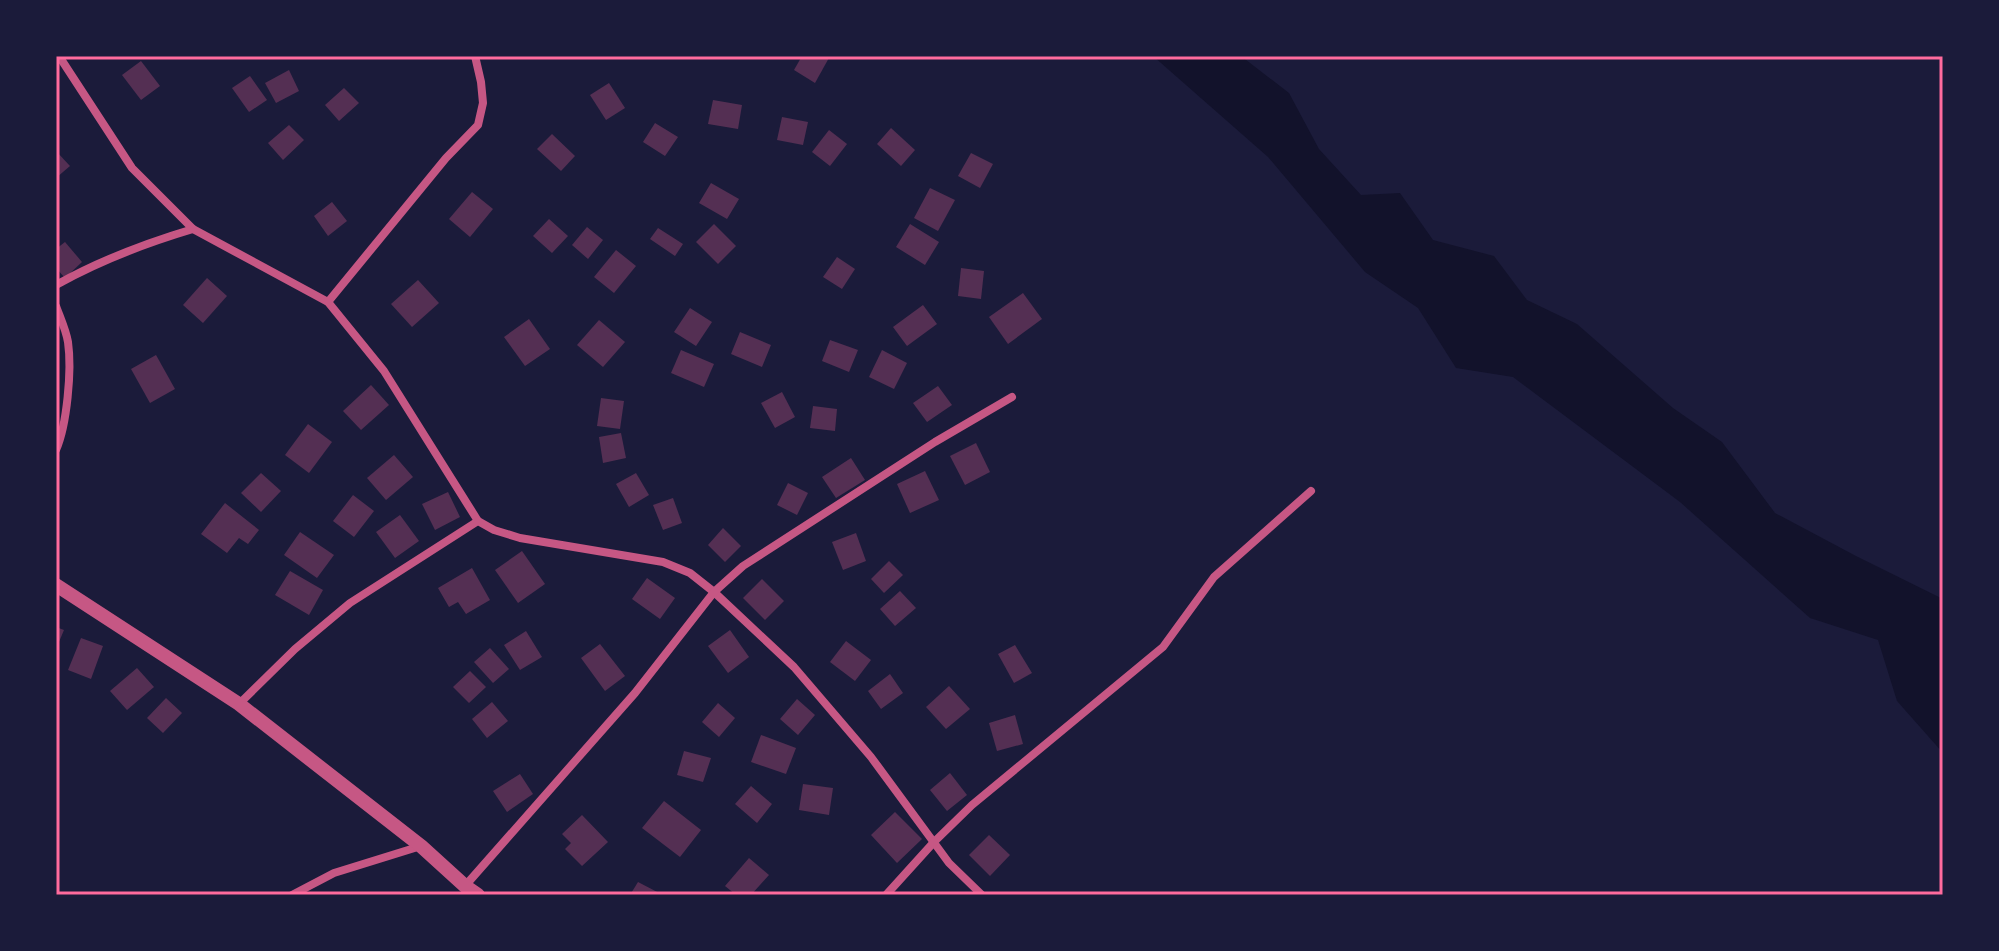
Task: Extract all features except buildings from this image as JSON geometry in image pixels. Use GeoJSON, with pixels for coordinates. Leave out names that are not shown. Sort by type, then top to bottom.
{"type":"FeatureCollection","features":[{"type":"Feature","properties":{"kind":"street"},"geometry":{"type":"LineString","coordinates":[[59,56],[132,168],[193,229],[328,302],[384,371],[478,521],[520,538],[663,562],[690,573],[794,667],[871,757],[949,863],[982,895]]}},
{"type":"Feature","properties":{"kind":"street"},"geometry":{"type":"LineString","coordinates":[[328,302],[446,158],[478,125],[483,103],[475,56]]}},
{"type":"Feature","properties":{"kind":"street"},"geometry":{"type":"LineString","coordinates":[[56,285],[93,266],[193,229]]}},
{"type":"Feature","properties":{"kind":"street"},"geometry":{"type":"LineString","coordinates":[[56,306],[68,341],[68,392],[56,450]]}},
{"type":"Feature","properties":{"kind":"street"},"geometry":{"type":"LineString","coordinates":[[56,585],[239,704],[421,846],[471,890],[635,693],[714,592],[743,566],[935,442],[1012,397]]}},
{"type":"Feature","properties":{"kind":"street"},"geometry":{"type":"LineString","coordinates":[[886,895],[972,805],[1163,647],[1214,577],[1311,491]]}},
{"type":"Feature","properties":{"kind":"street"},"geometry":{"type":"LineString","coordinates":[[239,704],[295,649],[350,603],[478,521]]}},
{"type":"Feature","properties":{"kind":"street"},"geometry":{"type":"LineString","coordinates":[[292,895],[334,873],[421,846]]}},
{"type":"Feature","properties":{"kind":"shaded area"},"geometry":{"type":"Polygon","coordinates":[[[1153,56],[1241,56],[1289,93],[1319,149],[1361,195],[1400,193],[1433,240],[1494,256],[1527,300],[1577,324],[1673,408],[1722,442],[1775,513],[1943,599],[1943,753],[1897,701],[1878,640],[1810,618],[1680,502],[1513,377],[1456,368],[1418,308],[1365,272],[1268,157],[1153,56]]]}}]}
